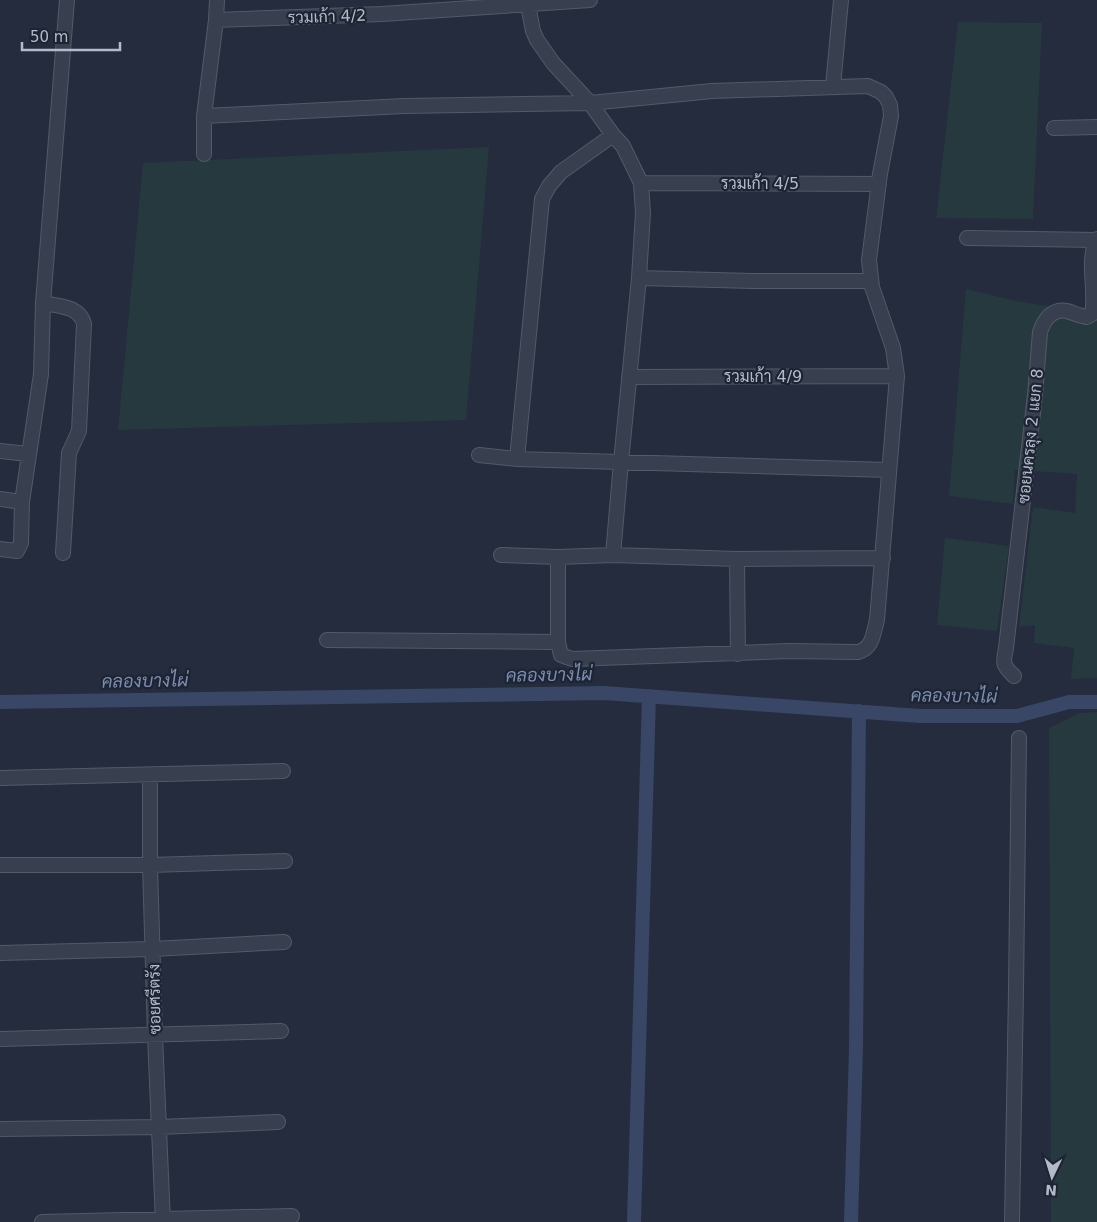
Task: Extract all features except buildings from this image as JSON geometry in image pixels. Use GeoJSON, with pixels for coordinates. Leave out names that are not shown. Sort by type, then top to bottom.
{"type":"FeatureCollection","features":[{"type":"Feature","properties":{"kind":"street"},"geometry":{"type":"LineString","coordinates":[[0,549],[15,551],[20,547],[22,502],[41,374],[43,303],[67,0]]}},
{"type":"Feature","properties":{"kind":"street"},"geometry":{"type":"LineString","coordinates":[[204,154],[204,116],[217,0]]}},
{"type":"Feature","properties":{"kind":"street","name":"รวมเก้า 4/2"},"geometry":{"type":"LineString","coordinates":[[216,20],[382,14],[527,2],[590,0]]}},
{"type":"Feature","properties":{"kind":"street"},"geometry":{"type":"LineString","coordinates":[[834,86],[841,0]]}},
{"type":"Feature","properties":{"kind":"street"},"geometry":{"type":"LineString","coordinates":[[527,2],[533,31],[537,40],[553,63],[590,103],[623,146],[642,183],[643,213],[639,278],[614,555]]}},
{"type":"Feature","properties":{"kind":"street"},"geometry":{"type":"LineString","coordinates":[[204,116],[404,106],[590,103],[712,91],[834,86],[868,86],[881,92],[890,105],[891,116],[879,184],[869,260],[871,281],[893,348],[897,376],[877,620],[870,644],[866,650],[858,652],[789,652],[572,659],[561,655],[558,642],[558,557]]}},
{"type":"Feature","properties":{"kind":"street"},"geometry":{"type":"LineString","coordinates":[[1054,128],[1097,128]]}},
{"type":"Feature","properties":{"kind":"street"},"geometry":{"type":"LineString","coordinates":[[517,459],[542,199],[549,186],[561,172],[613,135]]}},
{"type":"Feature","properties":{"kind":"street","name":"รวมเก้า 4/5"},"geometry":{"type":"LineString","coordinates":[[642,183],[879,184]]}},
{"type":"Feature","properties":{"kind":"street"},"geometry":{"type":"LineString","coordinates":[[968,238],[1096,240]]}},
{"type":"Feature","properties":{"kind":"street","name":"ซอยนครลุง 2 แยก 8"},"geometry":{"type":"LineString","coordinates":[[1014,676],[1004,667],[1003,661],[1021,523],[1040,332],[1043,322],[1055,312],[1066,311],[1087,317],[1092,314],[1096,297],[1093,256],[1096,240]]}},
{"type":"Feature","properties":{"kind":"street"},"geometry":{"type":"LineString","coordinates":[[639,278],[753,281],[871,281]]}},
{"type":"Feature","properties":{"kind":"street"},"geometry":{"type":"LineString","coordinates":[[43,303],[66,307],[76,312],[82,317],[84,324],[78,431],[69,453],[63,553]]}},
{"type":"Feature","properties":{"kind":"street","name":"รวมเก้า 4/9"},"geometry":{"type":"LineString","coordinates":[[629,377],[897,376]]}},
{"type":"Feature","properties":{"kind":"street"},"geometry":{"type":"LineString","coordinates":[[0,451],[28,454]]}},
{"type":"Feature","properties":{"kind":"street"},"geometry":{"type":"LineString","coordinates":[[480,455],[517,459],[889,470]]}},
{"type":"Feature","properties":{"kind":"street"},"geometry":{"type":"LineString","coordinates":[[0,499],[22,502]]}},
{"type":"Feature","properties":{"kind":"street"},"geometry":{"type":"LineString","coordinates":[[501,555],[558,557],[614,555],[737,559],[883,558]]}},
{"type":"Feature","properties":{"kind":"street"},"geometry":{"type":"LineString","coordinates":[[737,559],[738,654]]}},
{"type":"Feature","properties":{"kind":"street"},"geometry":{"type":"LineString","coordinates":[[327,640],[558,642]]}},
{"type":"Feature","properties":{"kind":"street"},"geometry":{"type":"LineString","coordinates":[[1012,1222],[1019,738]]}},
{"type":"Feature","properties":{"kind":"street"},"geometry":{"type":"LineString","coordinates":[[0,778],[283,771]]}},
{"type":"Feature","properties":{"kind":"street","name":"ซอยศรีตรัง"},"geometry":{"type":"LineString","coordinates":[[150,775],[150,865],[162,1221]]}},
{"type":"Feature","properties":{"kind":"street"},"geometry":{"type":"LineString","coordinates":[[0,865],[150,865],[284,861]]}},
{"type":"Feature","properties":{"kind":"street"},"geometry":{"type":"LineString","coordinates":[[0,953],[153,949],[284,942]]}},
{"type":"Feature","properties":{"kind":"street"},"geometry":{"type":"LineString","coordinates":[[0,1039],[281,1031]]}},
{"type":"Feature","properties":{"kind":"street"},"geometry":{"type":"LineString","coordinates":[[0,1129],[160,1128],[278,1122]]}},
{"type":"Feature","properties":{"kind":"street"},"geometry":{"type":"LineString","coordinates":[[42,1222],[162,1221],[292,1216]]}},
{"type":"Feature","properties":{"kind":"shaded area"},"geometry":{"type":"Polygon","coordinates":[[[958,22],[1042,23],[1033,219],[936,218],[958,22]]]}},
{"type":"Feature","properties":{"kind":"shaded area"},"geometry":{"type":"Polygon","coordinates":[[[489,147],[466,420],[118,430],[143,163],[489,147]]]}},
{"type":"Feature","properties":{"kind":"shaded area"},"geometry":{"type":"Polygon","coordinates":[[[966,289],[1016,301],[1097,314],[1097,678],[1071,679],[1074,648],[1034,643],[1035,625],[1019,627],[1033,507],[1075,513],[1077,474],[1015,470],[1013,504],[949,496],[966,289]]]}},
{"type":"Feature","properties":{"kind":"shaded area"},"geometry":{"type":"Polygon","coordinates":[[[945,538],[1009,546],[997,631],[937,625],[945,538]]]}},
{"type":"Feature","properties":{"kind":"shaded area"},"geometry":{"type":"Polygon","coordinates":[[[1097,712],[1097,1222],[1051,1222],[1049,728],[1080,713],[1097,712]]]}},
{"type":"Feature","properties":{"kind":"waterway","name":"คลองบางไผ่"},"geometry":{"type":"LineString","coordinates":[[0,702],[604,693],[920,716],[1017,716],[1069,702],[1097,702]]}},
{"type":"Feature","properties":{"kind":"waterway"},"geometry":{"type":"LineString","coordinates":[[634,1222],[649,696]]}},
{"type":"Feature","properties":{"kind":"waterway"},"geometry":{"type":"LineString","coordinates":[[851,1222],[856,1048],[859,711]]}}]}
